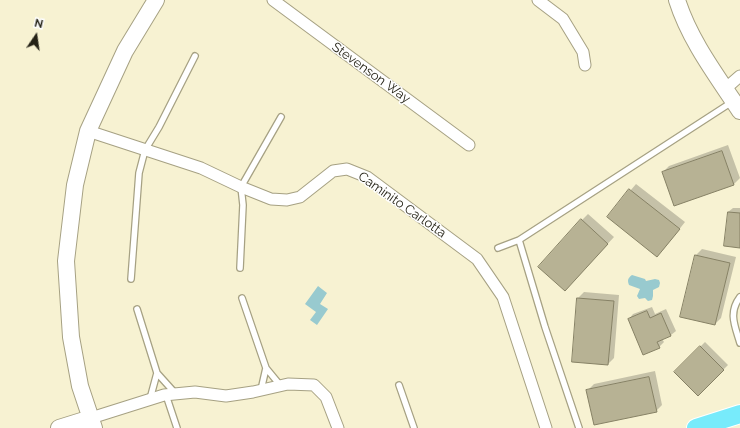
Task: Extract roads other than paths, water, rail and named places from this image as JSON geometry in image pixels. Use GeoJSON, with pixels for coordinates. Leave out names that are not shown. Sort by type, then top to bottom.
{"type":"FeatureCollection","features":[{"type":"Feature","properties":{"kind":"main road"},"geometry":{"type":"LineString","coordinates":[[59,428],[92,423],[80,386],[71,337],[66,261],[75,185],[88,131],[125,51],[156,0]]}},
{"type":"Feature","properties":{"kind":"main road"},"geometry":{"type":"LineString","coordinates":[[677,0],[707,62],[733,100]]}},
{"type":"Feature","properties":{"kind":"main road"},"geometry":{"type":"LineString","coordinates":[[696,428],[740,414]]}},
{"type":"Feature","properties":{"kind":"street","name":"Stevenson Way"},"geometry":{"type":"LineString","coordinates":[[273,0],[470,145]]}},
{"type":"Feature","properties":{"kind":"street"},"geometry":{"type":"LineString","coordinates":[[538,0],[563,18],[584,52],[585,66]]}},
{"type":"Feature","properties":{"kind":"street"},"geometry":{"type":"LineString","coordinates":[[733,100],[740,76]]}},
{"type":"Feature","properties":{"kind":"street","name":"Caminito Carlotta"},"geometry":{"type":"LineString","coordinates":[[88,131],[201,168],[271,199],[288,200],[300,197],[333,170],[347,169],[367,177],[477,259],[503,297],[546,428]]}},
{"type":"Feature","properties":{"kind":"street"},"geometry":{"type":"LineString","coordinates":[[92,423],[150,399],[170,394],[195,392],[226,396],[288,384],[314,385],[326,397],[338,428]]}},
{"type":"Feature","properties":{"kind":"lane"},"geometry":{"type":"LineString","coordinates":[[131,279],[139,173],[145,150],[159,127],[195,56]]}},
{"type":"Feature","properties":{"kind":"lane"},"geometry":{"type":"LineString","coordinates":[[498,248],[519,240],[733,100]]}},
{"type":"Feature","properties":{"kind":"lane"},"geometry":{"type":"LineString","coordinates":[[240,268],[243,205],[241,187],[281,117]]}},
{"type":"Feature","properties":{"kind":"lane"},"geometry":{"type":"LineString","coordinates":[[519,240],[545,327],[579,428]]}},
{"type":"Feature","properties":{"kind":"lane"},"geometry":{"type":"LineString","coordinates":[[740,297],[735,304],[733,320],[740,343]]}},
{"type":"Feature","properties":{"kind":"lane"},"geometry":{"type":"LineString","coordinates":[[242,298],[266,368],[280,385]]}},
{"type":"Feature","properties":{"kind":"lane"},"geometry":{"type":"LineString","coordinates":[[137,309],[157,373],[170,394],[177,428]]}},
{"type":"Feature","properties":{"kind":"lane"},"geometry":{"type":"LineString","coordinates":[[261,390],[266,368]]}},
{"type":"Feature","properties":{"kind":"lane"},"geometry":{"type":"LineString","coordinates":[[150,399],[157,373]]}},
{"type":"Feature","properties":{"kind":"lane"},"geometry":{"type":"LineString","coordinates":[[399,385],[414,428]]}},
{"type":"Feature","properties":{"kind":"water"},"geometry":{"type":"Polygon","coordinates":[[[632,275],[645,279],[646,281],[655,279],[659,280],[659,287],[653,290],[652,300],[648,301],[645,298],[639,299],[637,296],[640,289],[629,285],[628,283],[628,279],[632,275]]]}},
{"type":"Feature","properties":{"kind":"water"},"geometry":{"type":"Polygon","coordinates":[[[318,286],[327,293],[320,304],[328,309],[317,325],[310,320],[316,312],[305,304],[318,286]]]}}]}
